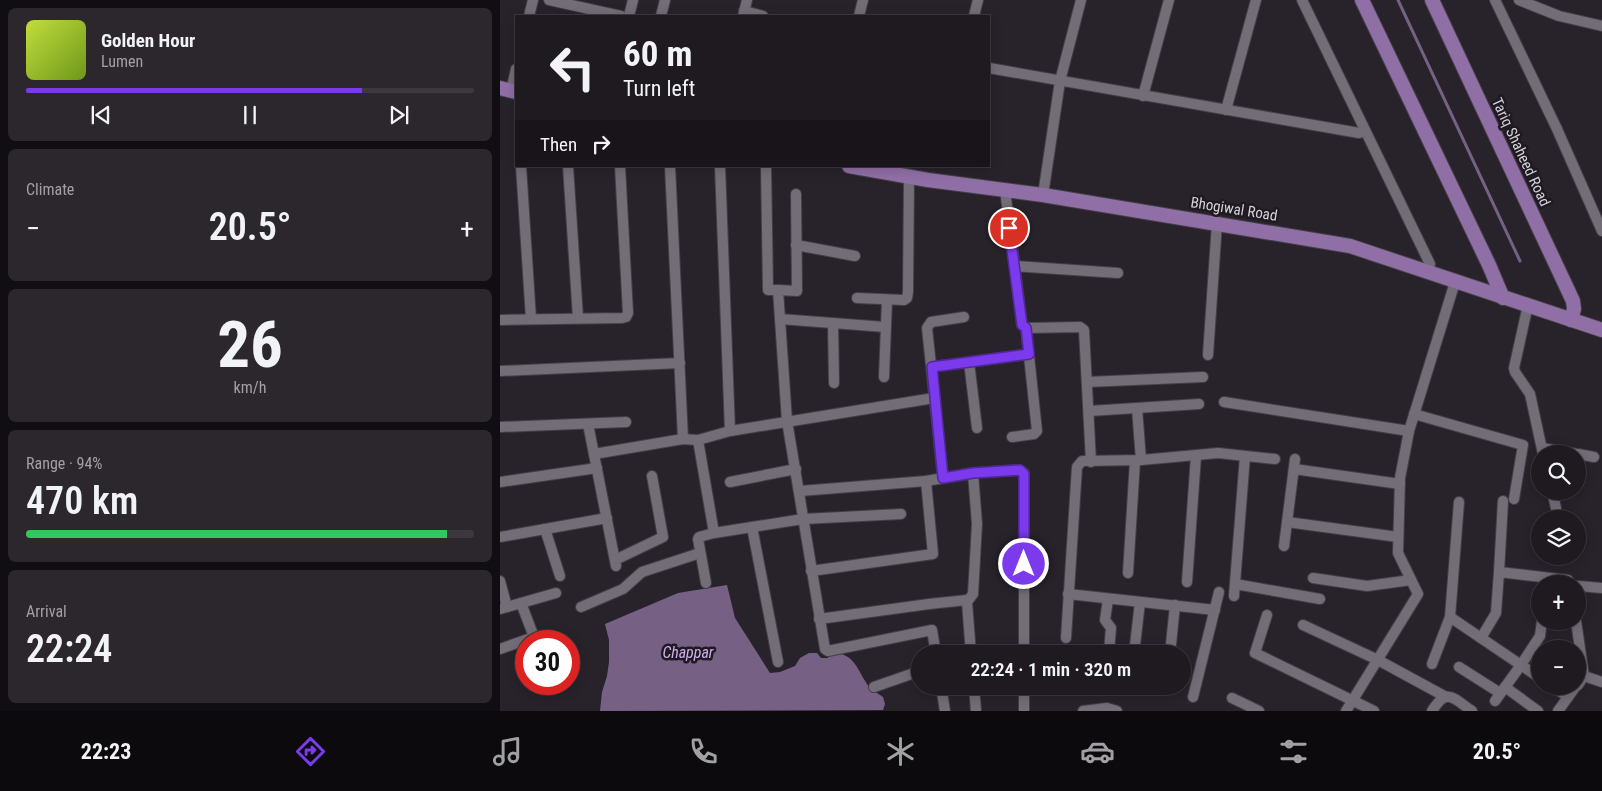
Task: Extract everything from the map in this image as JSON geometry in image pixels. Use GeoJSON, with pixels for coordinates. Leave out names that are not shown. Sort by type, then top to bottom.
{"type":"FeatureCollection","features":[{"type":"Feature","properties":{"kind":"main road"},"geometry":{"type":"LineString","coordinates":[[1362,0],[1503,298]]}},
{"type":"Feature","properties":{"kind":"main road","name":"Tariq Shaheed Road"},"geometry":{"type":"LineString","coordinates":[[1432,0],[1573,301],[1574,309],[1571,320]]}},
{"type":"Feature","properties":{"kind":"main road","name":"Bhogiwal Road"},"geometry":{"type":"LineString","coordinates":[[854,167],[909,177],[1043,194],[1350,246],[1602,330]]}},
{"type":"Feature","properties":{"kind":"street"},"geometry":{"type":"LineString","coordinates":[[529,15],[533,0]]}},
{"type":"Feature","properties":{"kind":"street"},"geometry":{"type":"LineString","coordinates":[[549,0],[594,5],[619,15]]}},
{"type":"Feature","properties":{"kind":"street"},"geometry":{"type":"LineString","coordinates":[[629,15],[633,0]]}},
{"type":"Feature","properties":{"kind":"street"},"geometry":{"type":"LineString","coordinates":[[661,15],[665,0]]}},
{"type":"Feature","properties":{"kind":"street"},"geometry":{"type":"LineString","coordinates":[[743,14],[747,0]]}},
{"type":"Feature","properties":{"kind":"street"},"geometry":{"type":"LineString","coordinates":[[859,15],[863,0]]}},
{"type":"Feature","properties":{"kind":"street"},"geometry":{"type":"LineString","coordinates":[[974,15],[978,0]]}},
{"type":"Feature","properties":{"kind":"street"},"geometry":{"type":"LineString","coordinates":[[1043,194],[1060,81],[1080,0]]}},
{"type":"Feature","properties":{"kind":"street"},"geometry":{"type":"LineString","coordinates":[[1143,96],[1169,0]]}},
{"type":"Feature","properties":{"kind":"street"},"geometry":{"type":"LineString","coordinates":[[1226,110],[1256,0]]}},
{"type":"Feature","properties":{"kind":"street"},"geometry":{"type":"LineString","coordinates":[[1302,0],[1430,264],[1428,272]]}},
{"type":"Feature","properties":{"kind":"street"},"geometry":{"type":"LineString","coordinates":[[1495,0],[1602,231]]}},
{"type":"Feature","properties":{"kind":"street"},"geometry":{"type":"LineString","coordinates":[[1520,0],[1559,16],[1602,26]]}},
{"type":"Feature","properties":{"kind":"street"},"geometry":{"type":"LineString","coordinates":[[990,68],[1359,133],[1365,131]]}},
{"type":"Feature","properties":{"kind":"street"},"geometry":{"type":"LineString","coordinates":[[512,92],[515,75]]}},
{"type":"Feature","properties":{"kind":"street"},"geometry":{"type":"LineString","coordinates":[[521,167],[531,319]]}},
{"type":"Feature","properties":{"kind":"street"},"geometry":{"type":"LineString","coordinates":[[568,167],[578,318]]}},
{"type":"Feature","properties":{"kind":"street"},"geometry":{"type":"LineString","coordinates":[[500,320],[626,317],[628,313],[620,167]]}},
{"type":"Feature","properties":{"kind":"street"},"geometry":{"type":"LineString","coordinates":[[670,167],[683,439]]}},
{"type":"Feature","properties":{"kind":"street"},"geometry":{"type":"LineString","coordinates":[[720,167],[730,431]]}},
{"type":"Feature","properties":{"kind":"street"},"geometry":{"type":"LineString","coordinates":[[766,167],[768,290],[797,291],[796,194]]}},
{"type":"Feature","properties":{"kind":"street"},"geometry":{"type":"LineString","coordinates":[[857,298],[904,300],[907,298],[909,177]]}},
{"type":"Feature","properties":{"kind":"street"},"geometry":{"type":"LineString","coordinates":[[1005,190],[1022,325],[1026,328],[1037,431],[1034,434],[1012,437]]}},
{"type":"Feature","properties":{"kind":"street"},"geometry":{"type":"LineString","coordinates":[[1208,355],[1217,223]]}},
{"type":"Feature","properties":{"kind":"street"},"geometry":{"type":"LineString","coordinates":[[796,245],[856,256]]}},
{"type":"Feature","properties":{"kind":"street"},"geometry":{"type":"LineString","coordinates":[[1014,266],[1118,273]]}},
{"type":"Feature","properties":{"kind":"street"},"geometry":{"type":"LineString","coordinates":[[1346,711],[1418,594],[1398,553],[1400,484],[1409,431],[1455,282]]}},
{"type":"Feature","properties":{"kind":"street"},"geometry":{"type":"LineString","coordinates":[[778,290],[787,421],[825,649],[828,652],[932,630],[934,645]]}},
{"type":"Feature","properties":{"kind":"street"},"geometry":{"type":"LineString","coordinates":[[884,377],[886,300]]}},
{"type":"Feature","properties":{"kind":"street"},"geometry":{"type":"LineString","coordinates":[[1528,305],[1514,372],[1530,394],[1541,445]]}},
{"type":"Feature","properties":{"kind":"street"},"geometry":{"type":"LineString","coordinates":[[943,478],[928,324],[964,317]]}},
{"type":"Feature","properties":{"kind":"street"},"geometry":{"type":"LineString","coordinates":[[780,319],[885,326]]}},
{"type":"Feature","properties":{"kind":"street"},"geometry":{"type":"LineString","coordinates":[[833,323],[834,383]]}},
{"type":"Feature","properties":{"kind":"street"},"geometry":{"type":"LineString","coordinates":[[1026,328],[1083,328],[1084,330],[1091,462]]}},
{"type":"Feature","properties":{"kind":"street"},"geometry":{"type":"LineString","coordinates":[[932,367],[1029,354]]}},
{"type":"Feature","properties":{"kind":"street"},"geometry":{"type":"LineString","coordinates":[[969,362],[977,428]]}},
{"type":"Feature","properties":{"kind":"street"},"geometry":{"type":"LineString","coordinates":[[500,372],[680,363]]}},
{"type":"Feature","properties":{"kind":"street"},"geometry":{"type":"LineString","coordinates":[[1087,382],[1203,377]]}},
{"type":"Feature","properties":{"kind":"street"},"geometry":{"type":"LineString","coordinates":[[594,454],[683,439],[698,440],[730,431],[934,398]]}},
{"type":"Feature","properties":{"kind":"street"},"geometry":{"type":"LineString","coordinates":[[1224,402],[1409,431]]}},
{"type":"Feature","properties":{"kind":"street"},"geometry":{"type":"LineString","coordinates":[[1088,411],[1199,404]]}},
{"type":"Feature","properties":{"kind":"street"},"geometry":{"type":"LineString","coordinates":[[1128,573],[1138,461],[1137,408]]}},
{"type":"Feature","properties":{"kind":"street"},"geometry":{"type":"LineString","coordinates":[[1414,414],[1523,444],[1514,499]]}},
{"type":"Feature","properties":{"kind":"street"},"geometry":{"type":"LineString","coordinates":[[500,427],[626,422]]}},
{"type":"Feature","properties":{"kind":"street"},"geometry":{"type":"LineString","coordinates":[[588,424],[616,563],[663,537],[652,476]]}},
{"type":"Feature","properties":{"kind":"street"},"geometry":{"type":"LineString","coordinates":[[698,440],[714,533]]}},
{"type":"Feature","properties":{"kind":"street"},"geometry":{"type":"LineString","coordinates":[[1066,638],[1077,467],[1082,461],[1138,461],[1218,453],[1275,459]]}},
{"type":"Feature","properties":{"kind":"street"},"geometry":{"type":"LineString","coordinates":[[1188,582],[1196,456]]}},
{"type":"Feature","properties":{"kind":"street"},"geometry":{"type":"LineString","coordinates":[[1234,596],[1245,456]]}},
{"type":"Feature","properties":{"kind":"street"},"geometry":{"type":"LineString","coordinates":[[1586,456],[1594,457]]}},
{"type":"Feature","properties":{"kind":"street"},"geometry":{"type":"LineString","coordinates":[[1284,546],[1295,464],[1400,484]]}},
{"type":"Feature","properties":{"kind":"street"},"geometry":{"type":"LineString","coordinates":[[500,482],[597,468]]}},
{"type":"Feature","properties":{"kind":"street"},"geometry":{"type":"LineString","coordinates":[[730,482],[796,469]]}},
{"type":"Feature","properties":{"kind":"street"},"geometry":{"type":"LineString","coordinates":[[800,491],[926,481],[973,473],[1020,470],[1024,474],[1024,645]]}},
{"type":"Feature","properties":{"kind":"street"},"geometry":{"type":"LineString","coordinates":[[819,619],[967,600],[973,594],[977,524],[973,473]]}},
{"type":"Feature","properties":{"kind":"street"},"geometry":{"type":"LineString","coordinates":[[811,571],[933,554],[926,481]]}},
{"type":"Feature","properties":{"kind":"street"},"geometry":{"type":"LineString","coordinates":[[1554,500],[1556,508]]}},
{"type":"Feature","properties":{"kind":"street"},"geometry":{"type":"LineString","coordinates":[[1481,638],[1496,613],[1503,501]]}},
{"type":"Feature","properties":{"kind":"street"},"geometry":{"type":"LineString","coordinates":[[1432,664],[1450,616],[1459,502]]}},
{"type":"Feature","properties":{"kind":"street"},"geometry":{"type":"LineString","coordinates":[[706,583],[698,538],[714,533],[803,518],[901,514]]}},
{"type":"Feature","properties":{"kind":"street"},"geometry":{"type":"LineString","coordinates":[[500,537],[607,518]]}},
{"type":"Feature","properties":{"kind":"street"},"geometry":{"type":"LineString","coordinates":[[1287,522],[1398,537]]}},
{"type":"Feature","properties":{"kind":"street"},"geometry":{"type":"LineString","coordinates":[[752,527],[778,662]]}},
{"type":"Feature","properties":{"kind":"street"},"geometry":{"type":"LineString","coordinates":[[545,529],[560,576]]}},
{"type":"Feature","properties":{"kind":"street"},"geometry":{"type":"LineString","coordinates":[[581,607],[623,588],[642,572],[700,553]]}},
{"type":"Feature","properties":{"kind":"street"},"geometry":{"type":"LineString","coordinates":[[1499,572],[1531,577]]}},
{"type":"Feature","properties":{"kind":"street"},"geometry":{"type":"LineString","coordinates":[[1312,578],[1367,586],[1412,580]]}},
{"type":"Feature","properties":{"kind":"street"},"geometry":{"type":"LineString","coordinates":[[500,581],[504,608],[556,592]]}},
{"type":"Feature","properties":{"kind":"street"},"geometry":{"type":"LineString","coordinates":[[1235,584],[1320,599]]}},
{"type":"Feature","properties":{"kind":"street"},"geometry":{"type":"LineString","coordinates":[[1586,587],[1602,588]]}},
{"type":"Feature","properties":{"kind":"street"},"geometry":{"type":"LineString","coordinates":[[1193,697],[1219,592]]}},
{"type":"Feature","properties":{"kind":"street"},"geometry":{"type":"LineString","coordinates":[[1068,594],[1215,610]]}},
{"type":"Feature","properties":{"kind":"street"},"geometry":{"type":"LineString","coordinates":[[1108,599],[1105,620],[1111,628],[1109,645]]}},
{"type":"Feature","properties":{"kind":"street"},"geometry":{"type":"LineString","coordinates":[[967,600],[970,645]]}},
{"type":"Feature","properties":{"kind":"street"},"geometry":{"type":"LineString","coordinates":[[1135,645],[1140,602]]}},
{"type":"Feature","properties":{"kind":"street"},"geometry":{"type":"LineString","coordinates":[[500,649],[534,637],[521,603]]}},
{"type":"Feature","properties":{"kind":"street"},"geometry":{"type":"LineString","coordinates":[[1171,645],[1175,606]]}},
{"type":"Feature","properties":{"kind":"street"},"geometry":{"type":"LineString","coordinates":[[1267,614],[1255,653],[1374,711]]}},
{"type":"Feature","properties":{"kind":"street"},"geometry":{"type":"LineString","coordinates":[[1450,616],[1531,672]]}},
{"type":"Feature","properties":{"kind":"street"},"geometry":{"type":"LineString","coordinates":[[1303,625],[1378,660],[1446,697],[1451,697],[1472,711]]}},
{"type":"Feature","properties":{"kind":"street"},"geometry":{"type":"LineString","coordinates":[[1500,694],[1540,636],[1541,630]]}},
{"type":"Feature","properties":{"kind":"street"},"geometry":{"type":"LineString","coordinates":[[1459,667],[1500,694],[1538,711]]}},
{"type":"Feature","properties":{"kind":"street"},"geometry":{"type":"LineString","coordinates":[[874,687],[911,674]]}},
{"type":"Feature","properties":{"kind":"street"},"geometry":{"type":"LineString","coordinates":[[1586,677],[1602,682]]}},
{"type":"Feature","properties":{"kind":"street"},"geometry":{"type":"LineString","coordinates":[[942,695],[945,711]]}},
{"type":"Feature","properties":{"kind":"street"},"geometry":{"type":"LineString","coordinates":[[975,695],[976,711]]}},
{"type":"Feature","properties":{"kind":"street"},"geometry":{"type":"LineString","coordinates":[[1024,695],[1024,711]]}},
{"type":"Feature","properties":{"kind":"street"},"geometry":{"type":"LineString","coordinates":[[1558,711],[1568,697],[1565,695]]}},
{"type":"Feature","properties":{"kind":"street"},"geometry":{"type":"LineString","coordinates":[[1432,711],[1439,700],[1446,697]]}},
{"type":"Feature","properties":{"kind":"street"},"geometry":{"type":"LineString","coordinates":[[1232,698],[1259,711]]}},
{"type":"Feature","properties":{"kind":"street"},"geometry":{"type":"LineString","coordinates":[[1083,711],[1107,708],[1117,711]]}},
{"type":"Feature","properties":{"kind":"water","name":"Chappar"},"geometry":{"type":"Polygon","coordinates":[[[727,585],[735,618],[770,673],[780,672],[795,666],[800,658],[809,653],[817,653],[821,658],[828,658],[831,652],[840,653],[855,664],[870,688],[883,697],[885,704],[883,710],[600,711],[609,662],[609,640],[605,624],[678,593],[727,585]]]}},
{"type":"Feature","properties":{"kind":"waterway"},"geometry":{"type":"LineString","coordinates":[[1398,0],[1520,261]]}},
{"type":"Feature","properties":{"kind":"route"},"geometry":{"type":"LineString","coordinates":[[1009,228],[1022,325],[1026,328],[1029,354],[932,367],[943,478],[973,473],[1020,470],[1024,474],[1024,564]]}}]}
